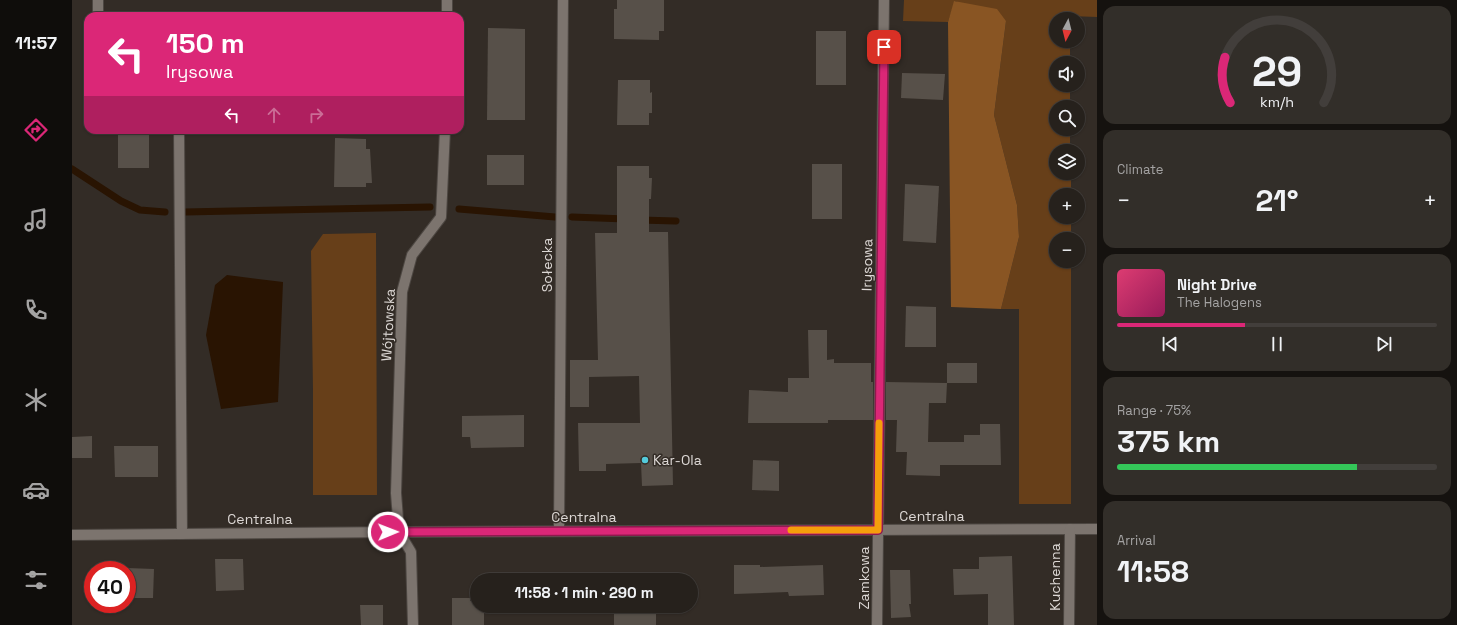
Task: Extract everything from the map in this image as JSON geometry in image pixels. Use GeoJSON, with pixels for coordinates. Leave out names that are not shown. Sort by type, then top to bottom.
{"type":"FeatureCollection","features":[{"type":"Feature","properties":{"kind":"street"},"geometry":{"type":"LineString","coordinates":[[98,0],[98,12]]}},
{"type":"Feature","properties":{"kind":"street"},"geometry":{"type":"LineString","coordinates":[[448,0],[448,12]]}},
{"type":"Feature","properties":{"kind":"street","name":"Sołecka"},"geometry":{"type":"LineString","coordinates":[[559,531],[563,0]]}},
{"type":"Feature","properties":{"kind":"street","name":"Irysowa"},"geometry":{"type":"LineString","coordinates":[[878,530],[884,0]]}},
{"type":"Feature","properties":{"kind":"street"},"geometry":{"type":"LineString","coordinates":[[179,134],[182,534]]}},
{"type":"Feature","properties":{"kind":"street","name":"Wójtowska"},"geometry":{"type":"LineString","coordinates":[[399,532],[396,493],[402,292],[412,255],[441,217],[445,134]]}},
{"type":"Feature","properties":{"kind":"street","name":"Kuchenna"},"geometry":{"type":"LineString","coordinates":[[1069,625],[1070,529]]}},
{"type":"Feature","properties":{"kind":"street","name":"Centralna"},"geometry":{"type":"LineString","coordinates":[[72,535],[1097,529]]}},
{"type":"Feature","properties":{"kind":"street","name":"Zamkowa"},"geometry":{"type":"LineString","coordinates":[[877,625],[878,530]]}},
{"type":"Feature","properties":{"kind":"street"},"geometry":{"type":"LineString","coordinates":[[399,532],[411,552],[413,625]]}},
{"type":"Feature","properties":{"kind":"shaded area"},"geometry":{"type":"Polygon","coordinates":[[[904,0],[1097,0],[1097,17],[1085,17],[1085,12],[1049,12],[1049,48],[1070,48],[1070,56],[1049,56],[1049,92],[1070,92],[1070,100],[1049,100],[1049,136],[1070,136],[1070,144],[1049,144],[1049,180],[1071,180],[1071,188],[1049,188],[1049,224],[1071,224],[1071,232],[1049,232],[1049,268],[1071,268],[1071,504],[1019,504],[1019,309],[1001,309],[1019,237],[1017,205],[994,115],[1006,21],[955,1],[948,22],[903,21],[904,0]]]}},
{"type":"Feature","properties":{"kind":"shaded area"},"geometry":{"type":"Polygon","coordinates":[[[954,1],[997,9],[1006,21],[994,115],[1017,205],[1019,237],[1001,309],[951,307],[948,22],[954,1]]]}},
{"type":"Feature","properties":{"kind":"shaded area"},"geometry":{"type":"Polygon","coordinates":[[[376,233],[377,495],[313,495],[311,251],[323,234],[376,233]]]}},
{"type":"Feature","properties":{"kind":"shaded area"},"geometry":{"type":"Polygon","coordinates":[[[227,275],[283,282],[278,402],[221,409],[206,335],[215,285],[227,275]]]}},
{"type":"Feature","properties":{"kind":"building"},"geometry":{"type":"Polygon","coordinates":[[[617,0],[664,0],[664,31],[659,31],[659,40],[614,39],[614,9],[617,9],[617,0]]]}},
{"type":"Feature","properties":{"kind":"building"},"geometry":{"type":"Polygon","coordinates":[[[488,28],[525,29],[525,120],[487,120],[488,28]]]}},
{"type":"Feature","properties":{"kind":"building"},"geometry":{"type":"Polygon","coordinates":[[[816,31],[846,31],[846,85],[816,85],[816,31]]]}},
{"type":"Feature","properties":{"kind":"building"},"geometry":{"type":"Polygon","coordinates":[[[902,73],[945,74],[943,100],[901,98],[902,73]]]}},
{"type":"Feature","properties":{"kind":"building"},"geometry":{"type":"Polygon","coordinates":[[[618,80],[650,80],[650,93],[652,92],[652,113],[649,113],[649,125],[617,125],[618,80]]]}},
{"type":"Feature","properties":{"kind":"building"},"geometry":{"type":"Polygon","coordinates":[[[118,134],[149,134],[149,168],[118,168],[118,134]]]}},
{"type":"Feature","properties":{"kind":"building"},"geometry":{"type":"Polygon","coordinates":[[[335,138],[366,139],[366,149],[370,149],[372,183],[366,183],[366,187],[334,187],[335,138]]]}},
{"type":"Feature","properties":{"kind":"building"},"geometry":{"type":"Polygon","coordinates":[[[487,155],[524,155],[524,185],[487,185],[487,155]]]}},
{"type":"Feature","properties":{"kind":"building"},"geometry":{"type":"Polygon","coordinates":[[[812,164],[842,164],[842,219],[812,219],[812,164]]]}},
{"type":"Feature","properties":{"kind":"building"},"geometry":{"type":"Polygon","coordinates":[[[617,166],[649,166],[649,178],[652,178],[651,199],[649,199],[649,232],[668,232],[673,485],[642,486],[641,463],[606,464],[606,471],[579,471],[578,423],[640,423],[639,376],[589,377],[589,407],[570,407],[570,360],[598,360],[595,233],[617,233],[617,166]]]}},
{"type":"Feature","properties":{"kind":"building"},"geometry":{"type":"Polygon","coordinates":[[[905,184],[939,186],[936,243],[903,241],[905,184]]]}},
{"type":"Feature","properties":{"kind":"building"},"geometry":{"type":"Polygon","coordinates":[[[906,306],[936,307],[936,347],[905,347],[906,306]]]}},
{"type":"Feature","properties":{"kind":"building"},"geometry":{"type":"Polygon","coordinates":[[[808,330],[827,330],[827,360],[834,359],[834,363],[871,363],[871,382],[873,382],[873,420],[828,420],[828,423],[748,423],[749,390],[788,392],[788,378],[809,378],[808,330]]]}},
{"type":"Feature","properties":{"kind":"building"},"geometry":{"type":"Polygon","coordinates":[[[947,363],[977,363],[977,383],[947,383],[947,363]]]}},
{"type":"Feature","properties":{"kind":"building"},"geometry":{"type":"Polygon","coordinates":[[[886,382],[947,383],[946,403],[929,403],[928,442],[964,442],[964,435],[980,435],[980,424],[1000,424],[1001,465],[940,465],[940,476],[906,475],[907,452],[896,452],[897,420],[886,420],[886,382]]]}},
{"type":"Feature","properties":{"kind":"building"},"geometry":{"type":"Polygon","coordinates":[[[524,415],[524,447],[471,448],[470,437],[462,437],[462,416],[524,415]]]}},
{"type":"Feature","properties":{"kind":"building"},"geometry":{"type":"Polygon","coordinates":[[[92,436],[92,458],[72,458],[72,437],[92,436]]]}},
{"type":"Feature","properties":{"kind":"building"},"geometry":{"type":"Polygon","coordinates":[[[114,446],[158,446],[158,477],[115,477],[114,446]]]}},
{"type":"Feature","properties":{"kind":"building"},"geometry":{"type":"Polygon","coordinates":[[[753,460],[779,461],[779,491],[752,490],[753,460]]]}},
{"type":"Feature","properties":{"kind":"building"},"geometry":{"type":"Polygon","coordinates":[[[1012,556],[1014,625],[988,625],[988,594],[954,595],[953,569],[979,569],[979,557],[1012,556]]]}},
{"type":"Feature","properties":{"kind":"building"},"geometry":{"type":"Polygon","coordinates":[[[215,559],[243,559],[244,590],[216,591],[215,559]]]}},
{"type":"Feature","properties":{"kind":"building"},"geometry":{"type":"Polygon","coordinates":[[[734,565],[760,565],[760,567],[823,565],[824,595],[789,596],[788,592],[734,594],[734,565]]]}},
{"type":"Feature","properties":{"kind":"building"},"geometry":{"type":"Polygon","coordinates":[[[136,568],[154,569],[153,598],[136,598],[136,568]]]}},
{"type":"Feature","properties":{"kind":"building"},"geometry":{"type":"Polygon","coordinates":[[[890,570],[910,570],[911,604],[909,604],[911,617],[891,618],[890,570]]]}},
{"type":"Feature","properties":{"kind":"building"},"geometry":{"type":"Polygon","coordinates":[[[452,598],[470,598],[470,613],[484,613],[484,625],[452,625],[452,598]]]}},
{"type":"Feature","properties":{"kind":"building"},"geometry":{"type":"Polygon","coordinates":[[[360,605],[383,605],[383,625],[361,625],[360,605]]]}},
{"type":"Feature","properties":{"kind":"building"},"geometry":{"type":"Polygon","coordinates":[[[614,613],[656,613],[656,625],[614,625],[614,613]]]}},
{"type":"Feature","properties":{"kind":"waterway"},"geometry":{"type":"LineString","coordinates":[[72,169],[121,201],[140,210],[165,212]]}},
{"type":"Feature","properties":{"kind":"waterway"},"geometry":{"type":"LineString","coordinates":[[185,212],[430,207]]}},
{"type":"Feature","properties":{"kind":"waterway"},"geometry":{"type":"LineString","coordinates":[[459,209],[555,217]]}},
{"type":"Feature","properties":{"kind":"waterway"},"geometry":{"type":"LineString","coordinates":[[572,217],[626,219]]}},
{"type":"Feature","properties":{"kind":"waterway"},"geometry":{"type":"LineString","coordinates":[[640,220],[676,221]]}},
{"type":"Feature","properties":{"kind":"slow traffic"},"geometry":{"type":"LineString","coordinates":[[791,530],[878,530],[879,423]]}},
{"type":"Feature","properties":{"kind":"place","name":"Kar-Ola"},"geometry":{"type":"Point","coordinates":[645,460]}},
{"type":"Feature","properties":{"kind":"route"},"geometry":{"type":"LineString","coordinates":[[388,532],[878,530],[884,47]]}}]}
